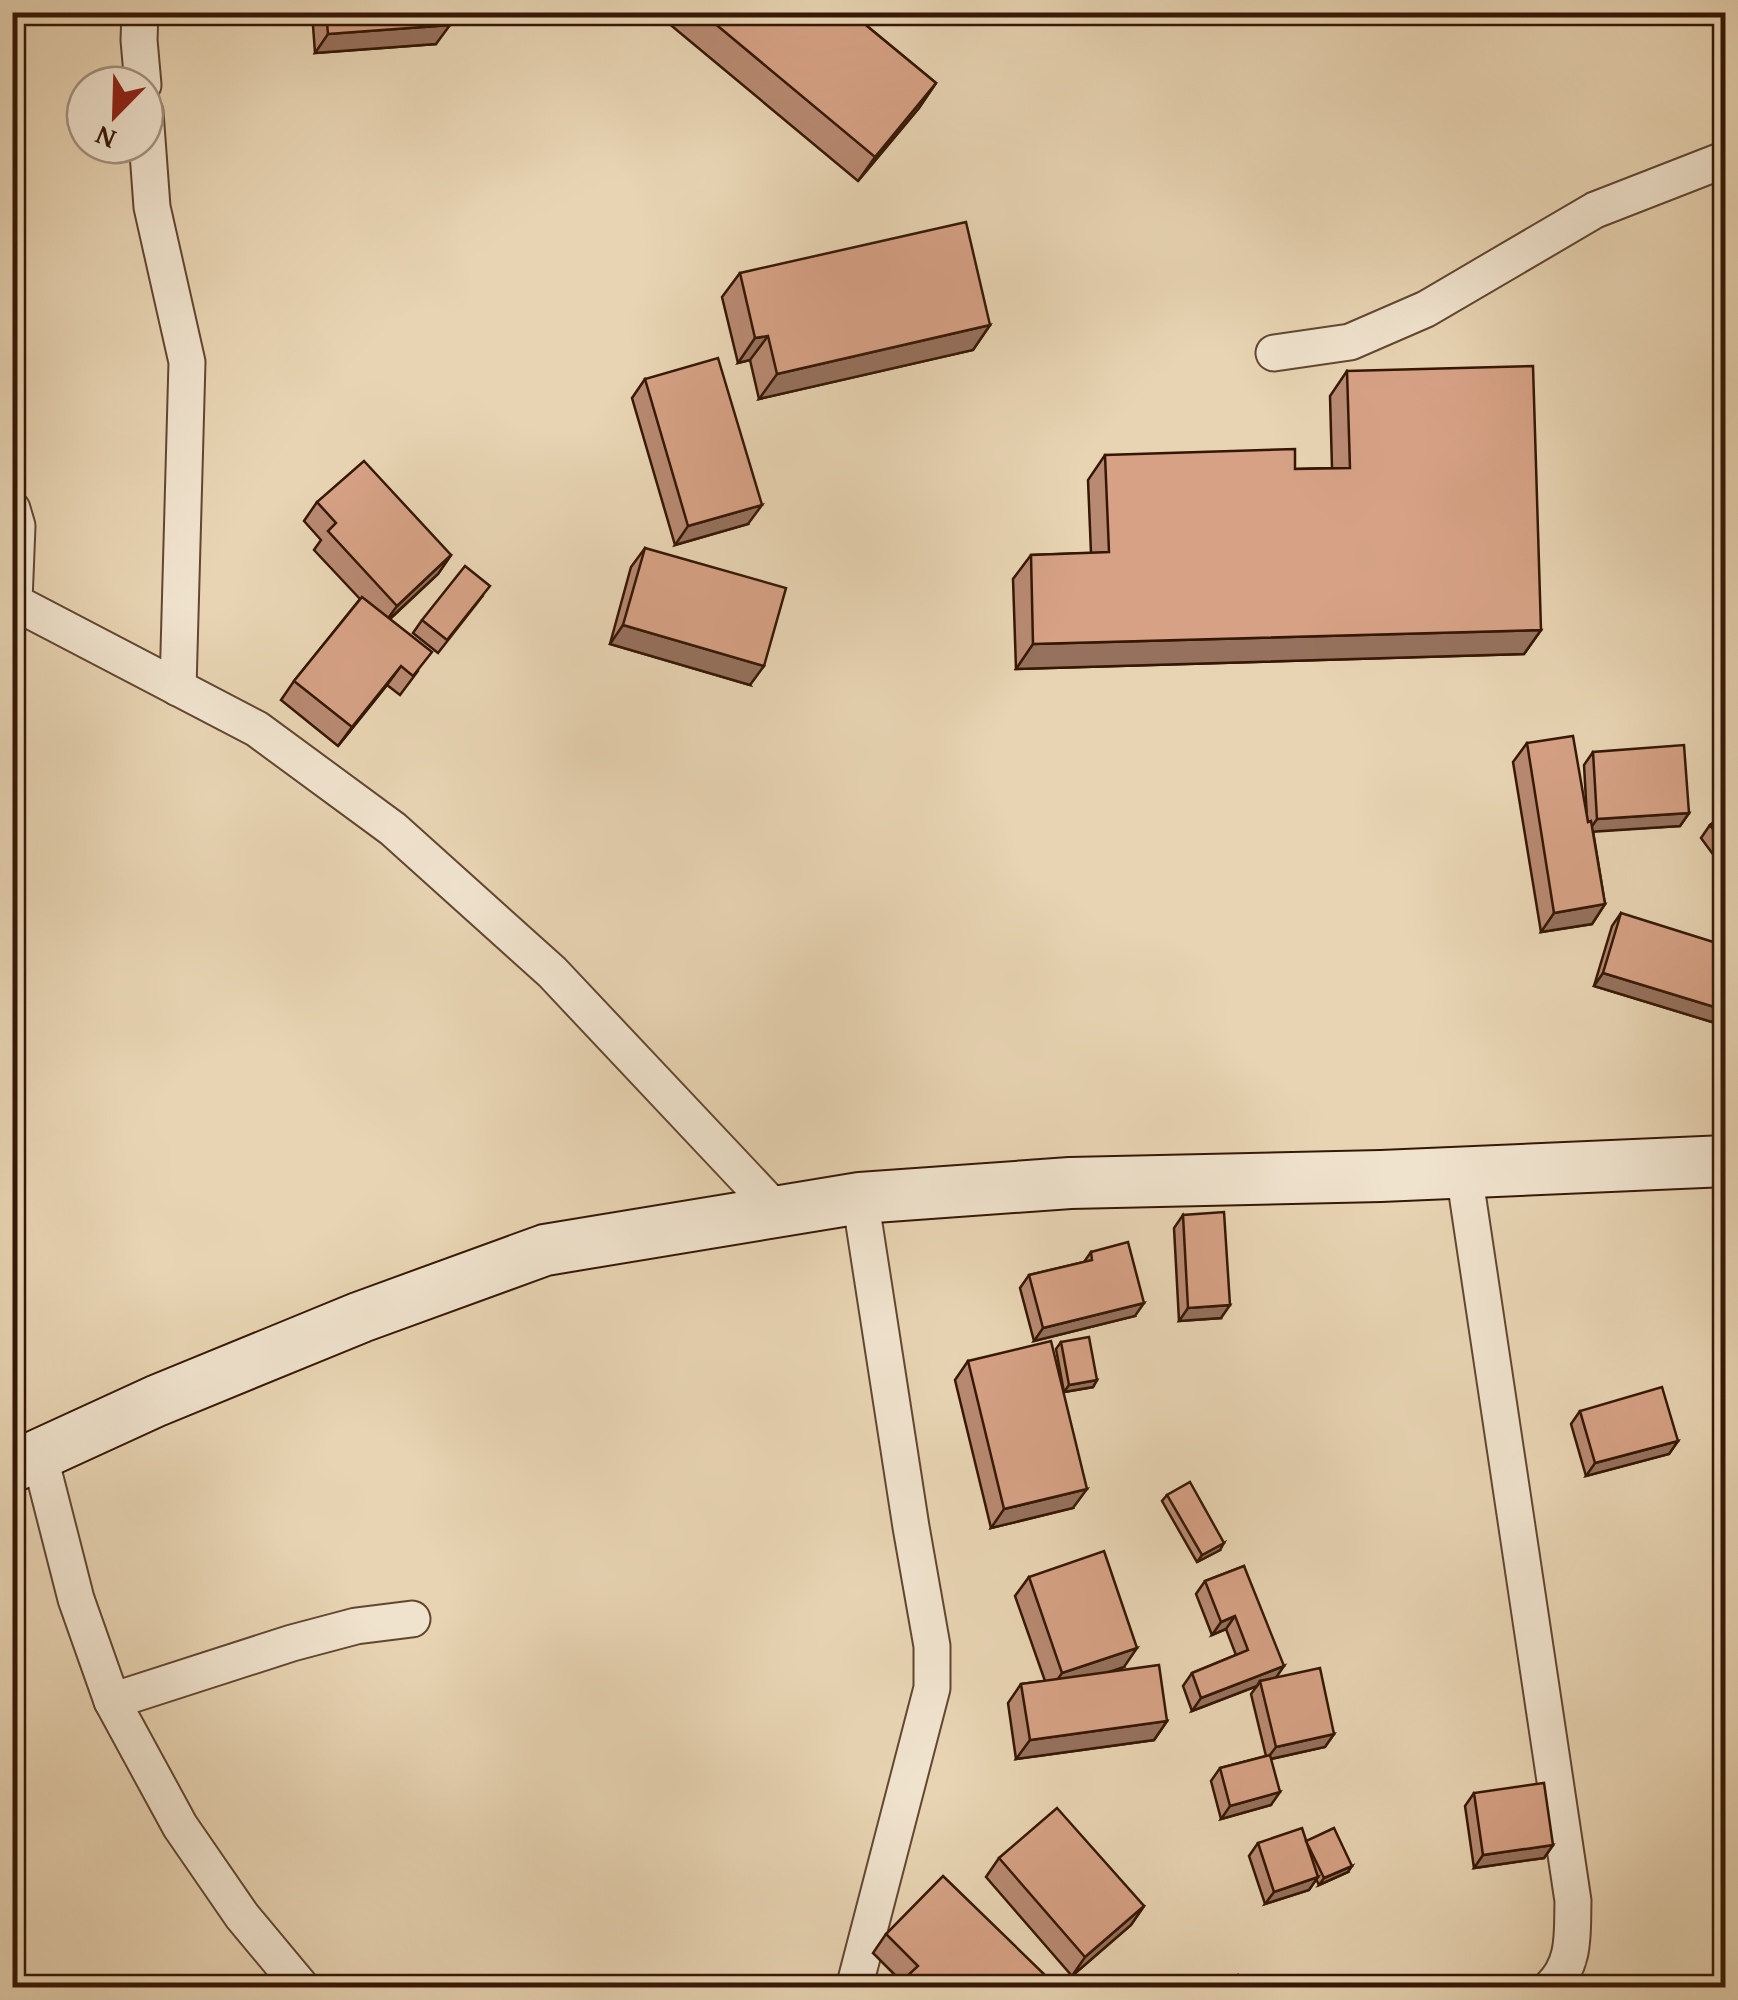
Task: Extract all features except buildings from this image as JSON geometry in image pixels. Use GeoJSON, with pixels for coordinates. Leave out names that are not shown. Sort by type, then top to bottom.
{"type":"FeatureCollection","features":[{"type":"Feature","properties":{"kind":"street"},"geometry":{"type":"LineString","coordinates":[[140,12],[142,65]]}},
{"type":"Feature","properties":{"kind":"street"},"geometry":{"type":"LineString","coordinates":[[1274,353],[1350,342],[1426,309],[1595,210],[1726,159]]}},
{"type":"Feature","properties":{"kind":"street"},"geometry":{"type":"LineString","coordinates":[[149,165],[152,207],[187,362],[178,688]]}},
{"type":"Feature","properties":{"kind":"street"},"geometry":{"type":"LineString","coordinates":[[12,509],[17,526],[13,601],[257,729],[392,829],[552,972],[778,1212]]}},
{"type":"Feature","properties":{"kind":"street"},"geometry":{"type":"LineString","coordinates":[[302,1988],[242,1916],[180,1826],[112,1701],[26,1460],[156,1401],[361,1317],[545,1250],[860,1198],[1070,1183],[1381,1176],[1726,1161]]}},
{"type":"Feature","properties":{"kind":"street"},"geometry":{"type":"LineString","coordinates":[[1464,1172],[1574,1901],[1572,1956],[1550,1988]]}},
{"type":"Feature","properties":{"kind":"street"},"geometry":{"type":"LineString","coordinates":[[854,1988],[932,1688],[932,1646],[860,1198]]}},
{"type":"Feature","properties":{"kind":"street"},"geometry":{"type":"LineString","coordinates":[[112,1701],[292,1643],[356,1626],[412,1619]]}}]}
